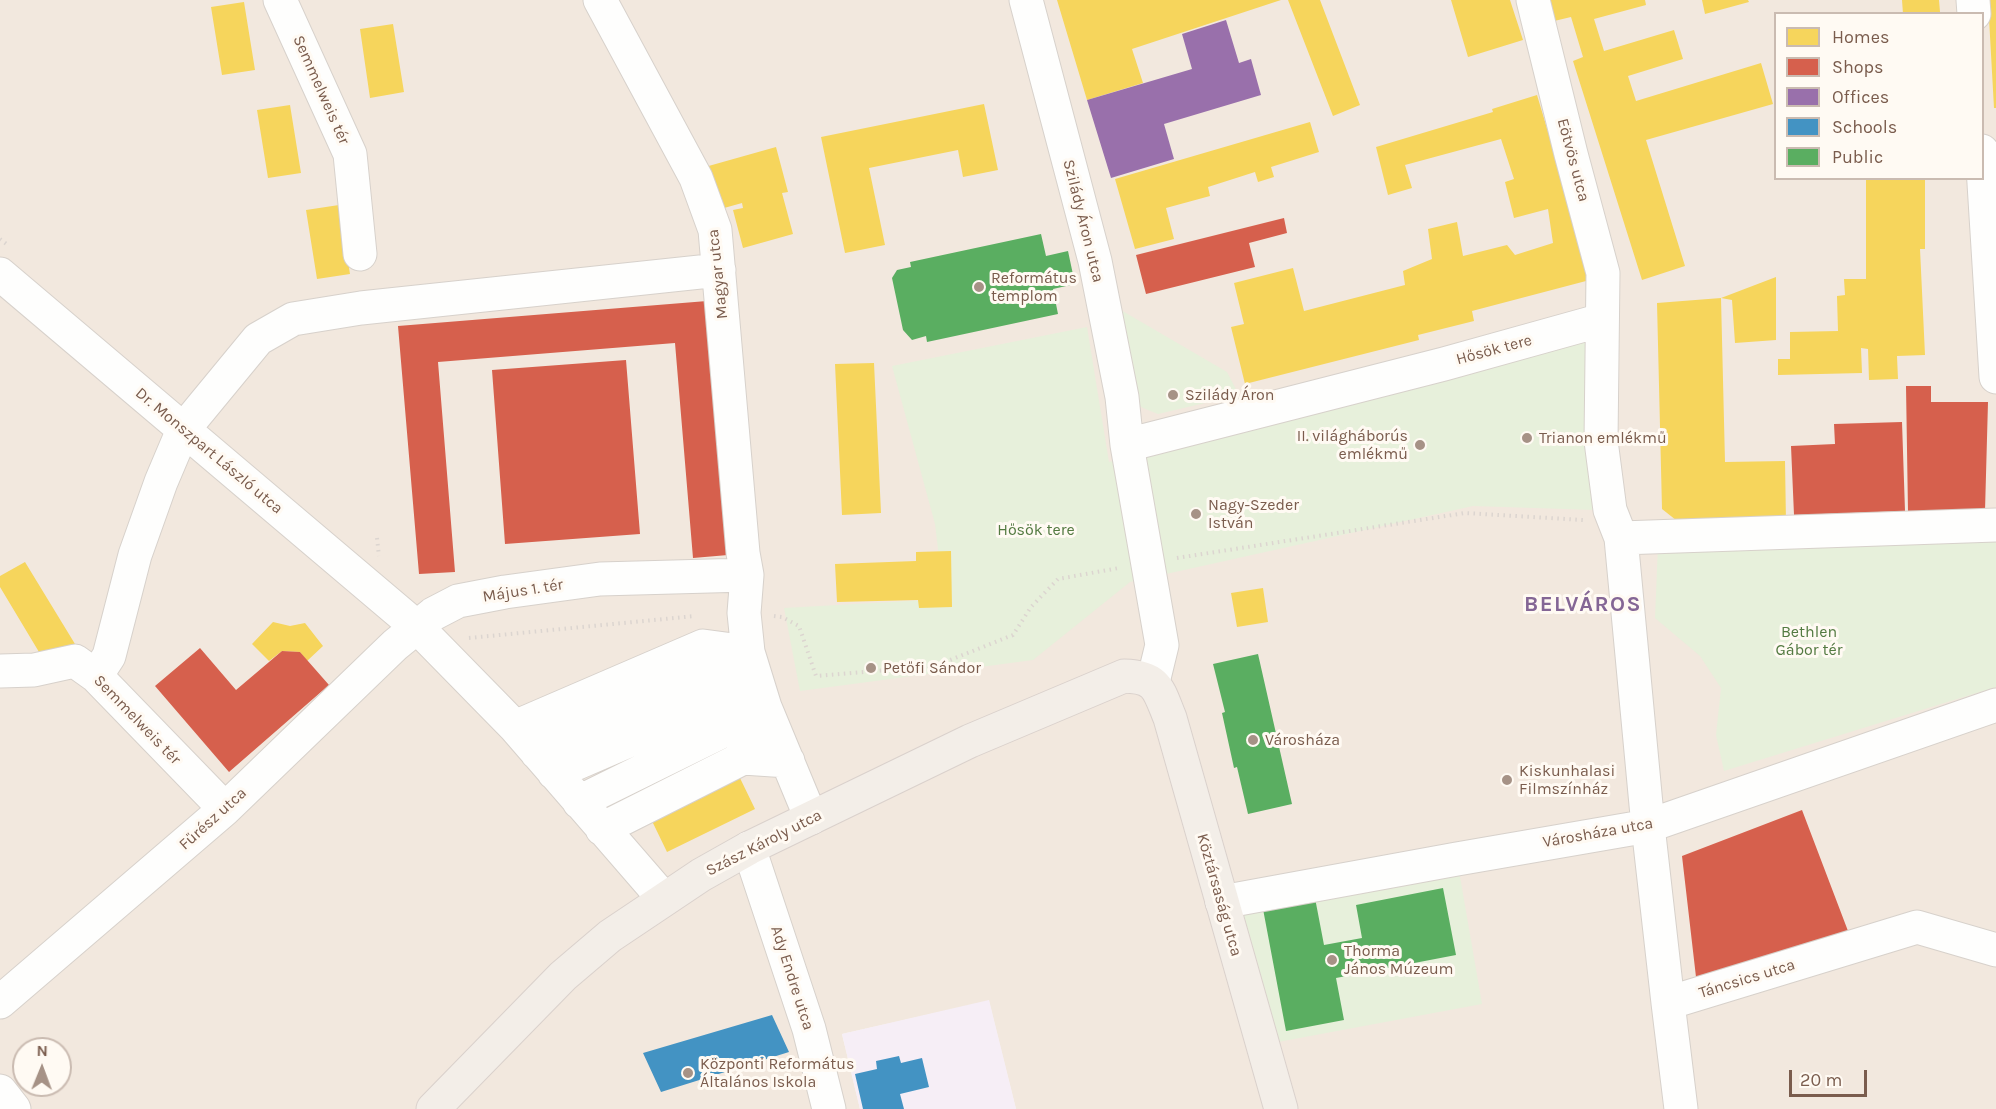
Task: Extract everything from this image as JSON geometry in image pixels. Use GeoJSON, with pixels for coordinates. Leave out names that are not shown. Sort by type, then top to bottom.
{"type":"FeatureCollection","features":[{"type":"Feature","properties":{"kind":"main road","name":"Szász Károly utca"},"geometry":{"type":"LineString","coordinates":[[433,1109],[563,976],[610,936],[701,875],[749,848],[970,741],[1102,684],[1124,676],[1141,676],[1153,682]]}},
{"type":"Feature","properties":{"kind":"main road","name":"Köztársaság utca"},"geometry":{"type":"LineString","coordinates":[[1153,682],[1170,718],[1281,1109]]}},
{"type":"Feature","properties":{"kind":"street","name":"Semmelweis tér"},"geometry":{"type":"LineString","coordinates":[[280,0],[350,154],[360,254]]}},
{"type":"Feature","properties":{"kind":"street","name":"Magyar utca"},"geometry":{"type":"LineString","coordinates":[[600,0],[696,178],[715,230],[742,542],[747,575]]}},
{"type":"Feature","properties":{"kind":"street","name":"Szilády Áron utca"},"geometry":{"type":"LineString","coordinates":[[1026,0],[1095,261],[1122,397],[1127,445]]}},
{"type":"Feature","properties":{"kind":"street","name":"Eötvös utca"},"geometry":{"type":"LineString","coordinates":[[1533,0],[1603,273],[1602,320]]}},
{"type":"Feature","properties":{"kind":"street"},"geometry":{"type":"LineString","coordinates":[[1984,168],[1996,377]]}},
{"type":"Feature","properties":{"kind":"street"},"geometry":{"type":"LineString","coordinates":[[96,676],[109,656],[135,555],[161,482],[183,430],[258,339],[293,319],[361,308],[719,270]]}},
{"type":"Feature","properties":{"kind":"street","name":"Dr. Monszpart László utca"},"geometry":{"type":"LineString","coordinates":[[0,274],[183,430],[425,621]]}},
{"type":"Feature","properties":{"kind":"street"},"geometry":{"type":"LineString","coordinates":[[1602,320],[1601,441],[1610,510],[1621,538],[1648,826],[1681,1109]]}},
{"type":"Feature","properties":{"kind":"street","name":"Hősök tere"},"geometry":{"type":"LineString","coordinates":[[1127,445],[1444,364],[1602,320]]}},
{"type":"Feature","properties":{"kind":"street"},"geometry":{"type":"LineString","coordinates":[[1127,445],[1149,562],[1161,645],[1153,682]]}},
{"type":"Feature","properties":{"kind":"street"},"geometry":{"type":"LineString","coordinates":[[1621,538],[1996,525]]}},
{"type":"Feature","properties":{"kind":"street"},"geometry":{"type":"LineString","coordinates":[[747,575],[744,613],[761,694],[811,818]]}},
{"type":"Feature","properties":{"kind":"street","name":"Május 1. tér"},"geometry":{"type":"LineString","coordinates":[[425,621],[458,601],[505,592],[600,579],[747,575]]}},
{"type":"Feature","properties":{"kind":"street"},"geometry":{"type":"LineString","coordinates":[[425,621],[664,899]]}},
{"type":"Feature","properties":{"kind":"street","name":"Fűrész utca"},"geometry":{"type":"LineString","coordinates":[[0,1002],[225,809],[395,645],[425,621]]}},
{"type":"Feature","properties":{"kind":"street"},"geometry":{"type":"LineString","coordinates":[[515,727],[703,646],[761,694]]}},
{"type":"Feature","properties":{"kind":"street","name":"Semmelweis tér"},"geometry":{"type":"LineString","coordinates":[[0,671],[34,670],[75,661],[96,676],[225,809]]}},
{"type":"Feature","properties":{"kind":"street"},"geometry":{"type":"LineString","coordinates":[[546,763],[701,678],[761,694]]}},
{"type":"Feature","properties":{"kind":"street"},"geometry":{"type":"LineString","coordinates":[[579,802],[723,731],[761,694]]}},
{"type":"Feature","properties":{"kind":"street","name":"Városháza utca"},"geometry":{"type":"LineString","coordinates":[[1221,902],[1648,826],[1996,705]]}},
{"type":"Feature","properties":{"kind":"street"},"geometry":{"type":"LineString","coordinates":[[603,829],[743,758],[788,761]]}},
{"type":"Feature","properties":{"kind":"street","name":"Ady Endre utca"},"geometry":{"type":"LineString","coordinates":[[749,848],[809,1029],[829,1109]]}},
{"type":"Feature","properties":{"kind":"street","name":"Táncsics utca"},"geometry":{"type":"LineString","coordinates":[[1668,1004],[1917,927],[1996,950]]}},
{"type":"Feature","properties":{"kind":"street"},"geometry":{"type":"LineString","coordinates":[[0,1091],[14,1109]]}},
{"type":"Feature","properties":{"kind":"path"},"geometry":{"type":"LineString","coordinates":[[425,621],[462,638],[744,613],[782,617],[800,626],[816,676],[935,666],[1013,634],[1031,607],[1058,579],[1149,562],[1465,513],[1588,520]]}},
{"type":"Feature","properties":{"kind":"shaded area"},"geometry":{"type":"Polygon","coordinates":[[[0,0],[1996,0],[1996,1109],[1016,1109],[989,1001],[842,1034],[860,1109],[0,1109],[0,0]]]}},
{"type":"Feature","properties":{"kind":"shaded area"},"geometry":{"type":"Polygon","coordinates":[[[989,1000],[1016,1109],[860,1109],[842,1034],[989,1000]]]}},
{"type":"Feature","properties":{"kind":"green space"},"geometry":{"type":"Polygon","coordinates":[[[1114,306],[1227,372],[1239,395],[1158,414],[1131,400],[1114,306]]]}},
{"type":"Feature","properties":{"kind":"green space","name":"Hősök tere"},"geometry":{"type":"Polygon","coordinates":[[[1087,327],[1109,462],[1592,333],[1595,510],[1473,506],[1130,582],[1033,660],[800,691],[784,608],[944,599],[935,524],[892,366],[1087,327]]]}},
{"type":"Feature","properties":{"kind":"green space","name":"Bethlen Gábor tér"},"geometry":{"type":"Polygon","coordinates":[[[1996,537],[1996,687],[1724,771],[1716,735],[1721,688],[1700,656],[1655,618],[1658,545],[1996,537]]]}},
{"type":"Feature","properties":{"kind":"green space"},"geometry":{"type":"Polygon","coordinates":[[[1458,865],[1482,1004],[1278,1042],[1241,907],[1458,865]]]}},
{"type":"Feature","properties":{"kind":"building: Homes"},"geometry":{"type":"Polygon","coordinates":[[[1057,0],[1281,0],[1132,49],[1143,83],[1087,100],[1057,0]]]}},
{"type":"Feature","properties":{"kind":"building: Homes"},"geometry":{"type":"Polygon","coordinates":[[[1288,0],[1320,0],[1360,105],[1333,116],[1288,0]]]}},
{"type":"Feature","properties":{"kind":"building: Homes"},"geometry":{"type":"Polygon","coordinates":[[[1451,0],[1510,0],[1523,40],[1468,57],[1451,0]]]}},
{"type":"Feature","properties":{"kind":"building: Homes"},"geometry":{"type":"Polygon","coordinates":[[[1544,0],[1645,0],[1646,5],[1594,19],[1604,51],[1674,30],[1683,59],[1628,76],[1636,101],[1761,63],[1773,104],[1646,140],[1685,266],[1642,280],[1573,61],[1583,57],[1571,17],[1550,22],[1544,0]]]}},
{"type":"Feature","properties":{"kind":"building: Homes"},"geometry":{"type":"Polygon","coordinates":[[[1702,0],[1748,0],[1749,2],[1705,14],[1702,0]]]}},
{"type":"Feature","properties":{"kind":"building: Homes"},"geometry":{"type":"Polygon","coordinates":[[[1902,0],[1939,0],[1940,12],[1903,12],[1902,0]]]}},
{"type":"Feature","properties":{"kind":"building: Homes"},"geometry":{"type":"Polygon","coordinates":[[[1988,0],[1996,0],[1996,108],[1994,108],[1988,0]]]}},
{"type":"Feature","properties":{"kind":"building: Homes"},"geometry":{"type":"Polygon","coordinates":[[[244,2],[255,70],[222,75],[211,7],[244,2]]]}},
{"type":"Feature","properties":{"kind":"building: Homes"},"geometry":{"type":"Polygon","coordinates":[[[393,24],[404,92],[370,98],[360,29],[393,24]]]}},
{"type":"Feature","properties":{"kind":"building: Homes"},"geometry":{"type":"Polygon","coordinates":[[[1537,95],[1558,165],[1597,271],[1586,281],[1472,311],[1474,321],[1418,335],[1419,340],[1245,384],[1231,327],[1244,324],[1234,283],[1293,268],[1304,311],[1405,285],[1403,271],[1432,259],[1428,229],[1457,222],[1463,256],[1507,245],[1515,255],[1553,243],[1548,209],[1514,218],[1505,182],[1514,179],[1501,139],[1405,165],[1412,188],[1388,195],[1376,147],[1493,112],[1492,109],[1537,95]]]}},
{"type":"Feature","properties":{"kind":"building: Homes"},"geometry":{"type":"Polygon","coordinates":[[[984,104],[998,170],[963,177],[958,150],[869,168],[885,245],[845,253],[821,137],[984,104]]]}},
{"type":"Feature","properties":{"kind":"building: Homes"},"geometry":{"type":"Polygon","coordinates":[[[290,105],[301,173],[268,178],[257,110],[290,105]]]}},
{"type":"Feature","properties":{"kind":"building: Homes"},"geometry":{"type":"Polygon","coordinates":[[[1310,122],[1319,152],[1271,167],[1274,177],[1258,182],[1255,172],[1208,187],[1210,196],[1166,208],[1174,239],[1135,249],[1115,179],[1310,122]]]}},
{"type":"Feature","properties":{"kind":"building: Homes"},"geometry":{"type":"Polygon","coordinates":[[[776,147],[788,192],[782,193],[793,234],[743,248],[733,210],[743,208],[742,203],[717,210],[705,167],[776,147]]]}},
{"type":"Feature","properties":{"kind":"building: Homes"},"geometry":{"type":"Polygon","coordinates":[[[1866,180],[1925,180],[1925,249],[1920,249],[1925,355],[1897,356],[1898,379],[1869,380],[1868,349],[1861,348],[1862,373],[1778,375],[1778,359],[1790,359],[1790,332],[1838,331],[1837,296],[1845,295],[1844,279],[1866,279],[1866,180]]]}},
{"type":"Feature","properties":{"kind":"building: Homes"},"geometry":{"type":"Polygon","coordinates":[[[339,205],[350,274],[317,279],[306,210],[339,205]]]}},
{"type":"Feature","properties":{"kind":"building: Homes"},"geometry":{"type":"Polygon","coordinates":[[[1776,277],[1776,340],[1735,343],[1732,300],[1721,298],[1776,277]]]}},
{"type":"Feature","properties":{"kind":"building: Homes"},"geometry":{"type":"Polygon","coordinates":[[[1721,298],[1725,462],[1785,461],[1786,523],[1681,524],[1662,509],[1657,303],[1721,298]]]}},
{"type":"Feature","properties":{"kind":"building: Homes"},"geometry":{"type":"Polygon","coordinates":[[[874,363],[881,513],[842,515],[835,364],[874,363]]]}},
{"type":"Feature","properties":{"kind":"building: Homes"},"geometry":{"type":"Polygon","coordinates":[[[951,551],[952,607],[919,608],[918,600],[837,602],[835,564],[916,561],[916,552],[951,551]]]}},
{"type":"Feature","properties":{"kind":"building: Homes"},"geometry":{"type":"Polygon","coordinates":[[[25,562],[75,644],[45,662],[0,587],[0,576],[25,562]]]}},
{"type":"Feature","properties":{"kind":"building: Homes"},"geometry":{"type":"Polygon","coordinates":[[[1263,588],[1268,622],[1237,627],[1231,593],[1263,588]]]}},
{"type":"Feature","properties":{"kind":"building: Homes"},"geometry":{"type":"Polygon","coordinates":[[[273,622],[290,626],[305,623],[323,646],[307,661],[300,652],[282,651],[269,661],[252,644],[273,622]]]}},
{"type":"Feature","properties":{"kind":"building: Homes"},"geometry":{"type":"Polygon","coordinates":[[[723,743],[755,809],[667,852],[652,821],[671,812],[654,776],[723,743]]]}},
{"type":"Feature","properties":{"kind":"building: Shops"},"geometry":{"type":"Polygon","coordinates":[[[1284,218],[1287,233],[1249,243],[1255,267],[1146,294],[1136,255],[1284,218]]]}},
{"type":"Feature","properties":{"kind":"building: Shops"},"geometry":{"type":"Polygon","coordinates":[[[707,301],[728,555],[693,558],[675,343],[438,362],[455,572],[419,574],[398,326],[707,301]]]}},
{"type":"Feature","properties":{"kind":"building: Shops"},"geometry":{"type":"Polygon","coordinates":[[[626,360],[640,534],[505,544],[492,370],[626,360]]]}},
{"type":"Feature","properties":{"kind":"building: Shops"},"geometry":{"type":"Polygon","coordinates":[[[1906,386],[1931,386],[1931,402],[1988,402],[1985,511],[1908,512],[1906,386]]]}},
{"type":"Feature","properties":{"kind":"building: Shops"},"geometry":{"type":"Polygon","coordinates":[[[1902,422],[1905,511],[1794,515],[1791,446],[1835,444],[1834,424],[1902,422]]]}},
{"type":"Feature","properties":{"kind":"building: Shops"},"geometry":{"type":"Polygon","coordinates":[[[200,648],[236,690],[282,651],[300,652],[329,685],[229,772],[155,686],[200,648]]]}},
{"type":"Feature","properties":{"kind":"building: Shops"},"geometry":{"type":"Polygon","coordinates":[[[1802,810],[1848,931],[1696,977],[1682,856],[1802,810]]]}},
{"type":"Feature","properties":{"kind":"building: Offices"},"geometry":{"type":"Polygon","coordinates":[[[1226,20],[1239,63],[1251,59],[1261,95],[1164,124],[1174,159],[1111,178],[1087,100],[1192,69],[1182,34],[1226,20]]]}},
{"type":"Feature","properties":{"kind":"building: Schools","name":"Központi Református Általános Iskola"},"geometry":{"type":"Polygon","coordinates":[[[772,1015],[789,1052],[661,1092],[643,1053],[772,1015]]]}},
{"type":"Feature","properties":{"kind":"building: Schools"},"geometry":{"type":"Polygon","coordinates":[[[899,1056],[901,1063],[922,1058],[929,1087],[900,1094],[904,1109],[863,1109],[855,1074],[877,1069],[876,1061],[899,1056]]]}},
{"type":"Feature","properties":{"kind":"building: Public","name":"Református templom"},"geometry":{"type":"Polygon","coordinates":[[[1041,234],[1046,256],[1068,251],[1075,284],[1053,289],[1058,314],[927,342],[926,336],[912,340],[903,330],[892,278],[897,270],[911,267],[910,262],[1041,234]]]}},
{"type":"Feature","properties":{"kind":"building: Public","name":"Városháza"},"geometry":{"type":"Polygon","coordinates":[[[1258,654],[1292,804],[1248,814],[1237,767],[1234,768],[1222,713],[1225,712],[1213,664],[1258,654]]]}},
{"type":"Feature","properties":{"kind":"building: Public"},"geometry":{"type":"Polygon","coordinates":[[[1443,888],[1456,955],[1336,978],[1344,1020],[1286,1031],[1263,909],[1315,898],[1324,945],[1362,938],[1356,905],[1443,888]]]}},
{"type":"Feature","properties":{"kind":"place","name":"Református templom"},"geometry":{"type":"Point","coordinates":[979,287]}},
{"type":"Feature","properties":{"kind":"place","name":"Szilády Áron"},"geometry":{"type":"Point","coordinates":[1173,395]}},
{"type":"Feature","properties":{"kind":"place","name":"Trianon emlékmű"},"geometry":{"type":"Point","coordinates":[1527,438]}},
{"type":"Feature","properties":{"kind":"place","name":"II. világháborús emlékmű"},"geometry":{"type":"Point","coordinates":[1420,445]}},
{"type":"Feature","properties":{"kind":"place","name":"Nagy-Szeder István"},"geometry":{"type":"Point","coordinates":[1196,514]}},
{"type":"Feature","properties":{"kind":"place","name":"Petőfi Sándor"},"geometry":{"type":"Point","coordinates":[871,668]}},
{"type":"Feature","properties":{"kind":"place","name":"Városháza"},"geometry":{"type":"Point","coordinates":[1253,740]}},
{"type":"Feature","properties":{"kind":"place","name":"Kiskunhalasi Filmszínház"},"geometry":{"type":"Point","coordinates":[1507,780]}},
{"type":"Feature","properties":{"kind":"place","name":"Thorma János Múzeum"},"geometry":{"type":"Point","coordinates":[1332,960]}},
{"type":"Feature","properties":{"kind":"place","name":"Központi Református Általános Iskola"},"geometry":{"type":"Point","coordinates":[688,1073]}},
{"type":"Feature","properties":{"kind":"district","name":"BELVÁROS"},"geometry":{"type":"Point","coordinates":[1583,605]}}]}
